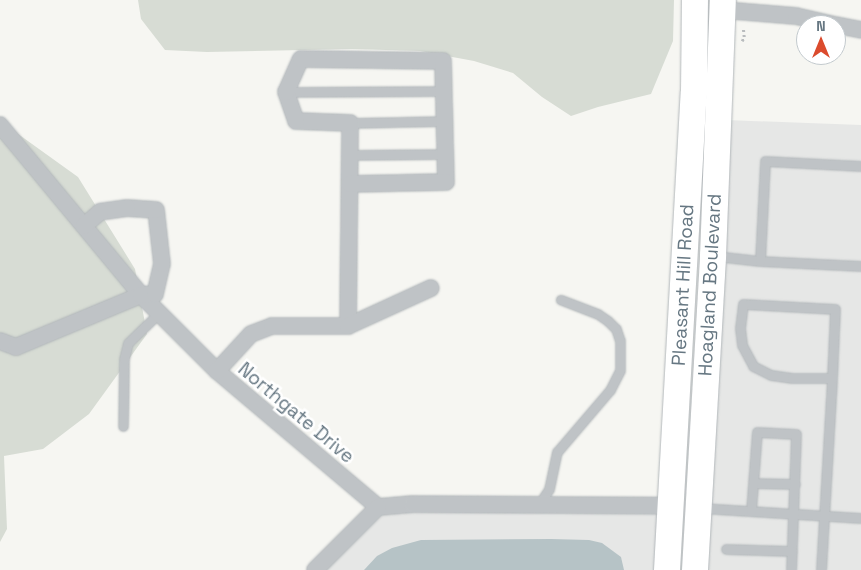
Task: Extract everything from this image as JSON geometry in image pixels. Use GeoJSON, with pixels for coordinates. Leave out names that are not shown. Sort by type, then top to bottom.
{"type":"FeatureCollection","features":[{"type":"Feature","properties":{"kind":"main road","name":"Pleasant Hill Road"},"geometry":{"type":"LineString","coordinates":[[667,570],[694,93],[695,0]]}},
{"type":"Feature","properties":{"kind":"main road","name":"Hoagland Boulevard"},"geometry":{"type":"LineString","coordinates":[[695,570],[713,256],[723,5]]}},
{"type":"Feature","properties":{"kind":"main road"},"geometry":{"type":"LineString","coordinates":[[670,506],[698,508]]}},
{"type":"Feature","properties":{"kind":"street"},"geometry":{"type":"LineString","coordinates":[[723,5],[796,16]]}},
{"type":"Feature","properties":{"kind":"street"},"geometry":{"type":"LineString","coordinates":[[846,27],[861,30]]}},
{"type":"Feature","properties":{"kind":"street"},"geometry":{"type":"LineString","coordinates":[[348,326],[347,248],[350,123],[296,121],[286,92],[301,60],[443,61],[446,182],[350,184]]}},
{"type":"Feature","properties":{"kind":"street","name":"Northgate Drive"},"geometry":{"type":"LineString","coordinates":[[0,125],[141,295],[217,372],[378,507]]}},
{"type":"Feature","properties":{"kind":"street"},"geometry":{"type":"LineString","coordinates":[[0,341],[16,347],[141,295],[155,294],[162,264],[156,210],[127,208],[100,212],[84,226]]}},
{"type":"Feature","properties":{"kind":"street"},"geometry":{"type":"LineString","coordinates":[[217,372],[251,334],[272,326],[348,326],[431,288]]}},
{"type":"Feature","properties":{"kind":"street"},"geometry":{"type":"LineString","coordinates":[[315,570],[378,507],[414,504],[670,506]]}},
{"type":"Feature","properties":{"kind":"lane"},"geometry":{"type":"LineString","coordinates":[[286,92],[444,91]]}},
{"type":"Feature","properties":{"kind":"lane"},"geometry":{"type":"LineString","coordinates":[[350,123],[445,121]]}},
{"type":"Feature","properties":{"kind":"lane"},"geometry":{"type":"LineString","coordinates":[[350,155],[446,154]]}},
{"type":"Feature","properties":{"kind":"lane"},"geometry":{"type":"LineString","coordinates":[[760,261],[765,161],[861,166]]}},
{"type":"Feature","properties":{"kind":"lane"},"geometry":{"type":"LineString","coordinates":[[713,256],[760,261],[861,266]]}},
{"type":"Feature","properties":{"kind":"lane"},"geometry":{"type":"LineString","coordinates":[[539,504],[549,489],[556,452],[610,390],[620,370],[620,341],[616,329],[608,320],[562,300]]}},
{"type":"Feature","properties":{"kind":"lane"},"geometry":{"type":"LineString","coordinates":[[821,570],[832,378],[835,309],[742,304],[740,328],[742,345],[753,366],[771,374],[792,378],[832,378]]}},
{"type":"Feature","properties":{"kind":"lane"},"geometry":{"type":"LineString","coordinates":[[123,426],[124,359],[128,343],[159,313]]}},
{"type":"Feature","properties":{"kind":"lane"},"geometry":{"type":"LineString","coordinates":[[751,511],[757,432],[796,434],[791,570]]}},
{"type":"Feature","properties":{"kind":"lane"},"geometry":{"type":"LineString","coordinates":[[753,482],[794,484]]}},
{"type":"Feature","properties":{"kind":"lane"},"geometry":{"type":"LineString","coordinates":[[698,508],[861,518]]}},
{"type":"Feature","properties":{"kind":"lane"},"geometry":{"type":"LineString","coordinates":[[726,549],[792,551]]}},
{"type":"Feature","properties":{"kind":"shaded area"},"geometry":{"type":"Polygon","coordinates":[[[138,0],[674,0],[673,41],[651,94],[598,107],[571,116],[542,97],[513,73],[474,61],[420,51],[352,49],[207,52],[165,50],[141,19],[138,0]]]}},
{"type":"Feature","properties":{"kind":"shaded area"},"geometry":{"type":"Polygon","coordinates":[[[726,120],[861,125],[861,570],[702,570],[726,120]]]}},
{"type":"Feature","properties":{"kind":"shaded area"},"geometry":{"type":"Polygon","coordinates":[[[0,121],[78,177],[135,269],[147,334],[89,414],[43,449],[4,456],[7,529],[0,542],[0,121]]]}},
{"type":"Feature","properties":{"kind":"shaded area"},"geometry":{"type":"Polygon","coordinates":[[[384,510],[663,514],[659,570],[324,570],[384,510]]]}},
{"type":"Feature","properties":{"kind":"shaded area"},"geometry":{"type":"Polygon","coordinates":[[[421,540],[589,540],[602,543],[621,557],[624,570],[364,570],[377,556],[392,548],[421,540]]]}}]}
